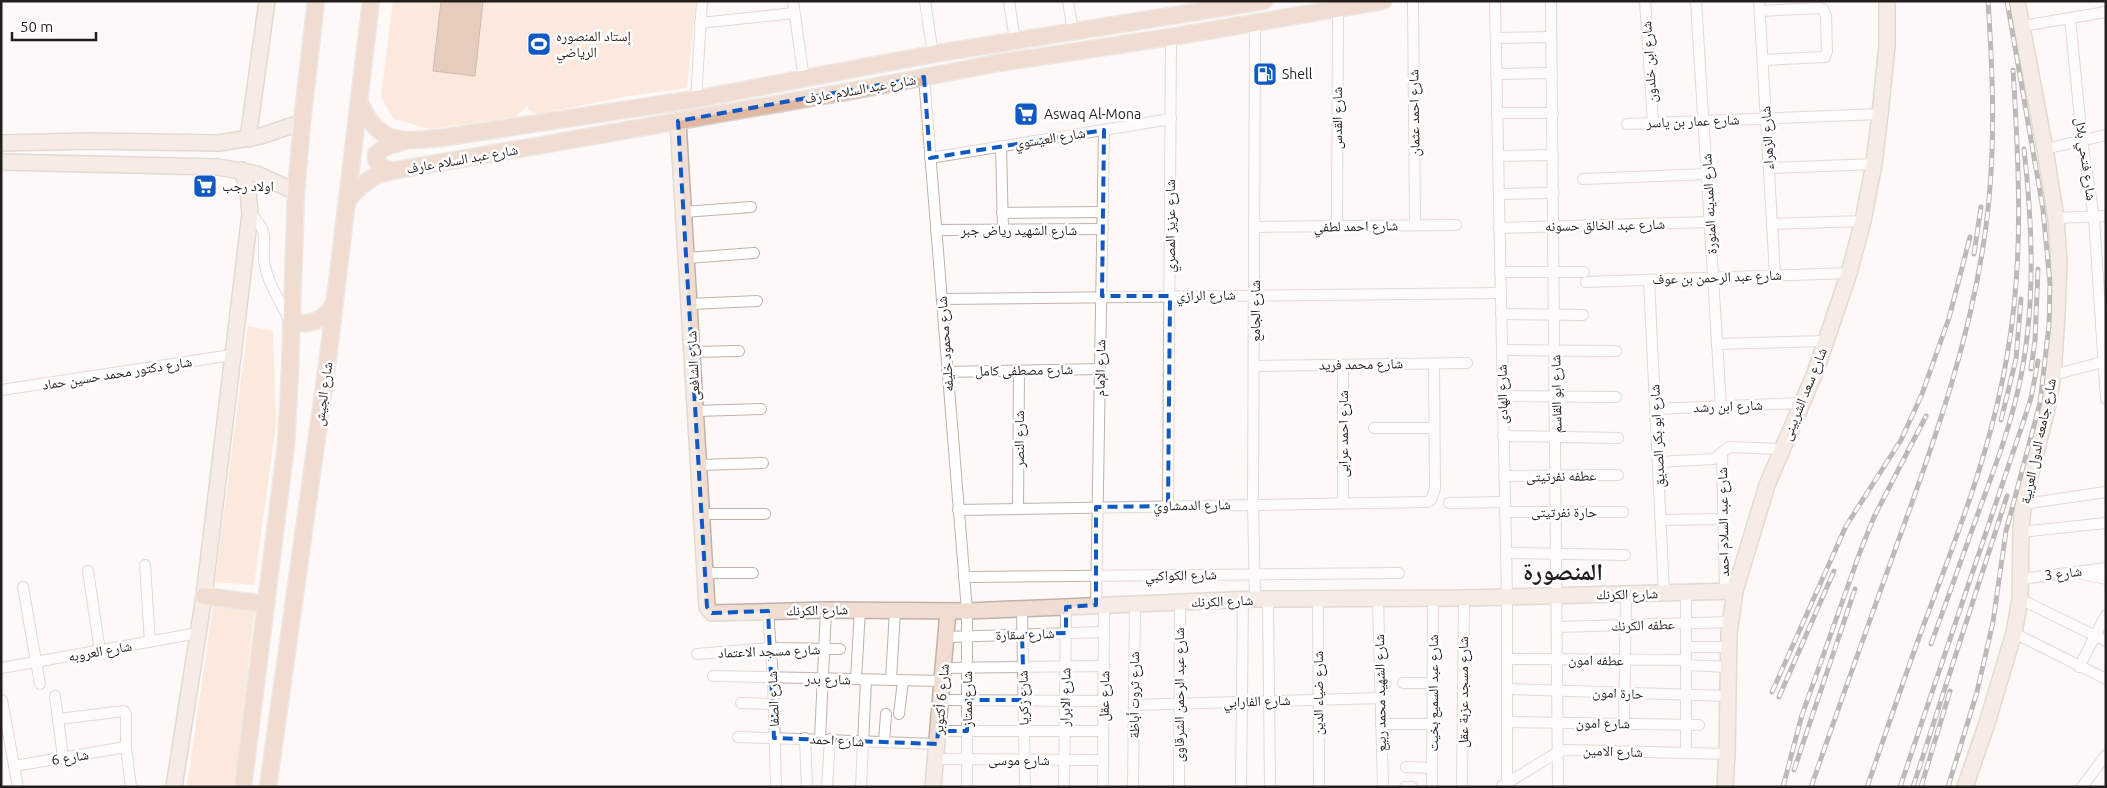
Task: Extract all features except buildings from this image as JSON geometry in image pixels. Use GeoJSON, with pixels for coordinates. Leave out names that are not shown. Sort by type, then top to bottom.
{"type":"FeatureCollection","features":[{"type":"Feature","properties":{"kind":"main road"},"geometry":{"type":"LineString","coordinates":[[243,787],[286,444],[296,192],[316,1]]}},
{"type":"Feature","properties":{"kind":"main road"},"geometry":{"type":"LineString","coordinates":[[313,22],[324,1]]}},
{"type":"Feature","properties":{"kind":"main road","name":"شارع الجيش"},"geometry":{"type":"LineString","coordinates":[[268,787],[348,200],[371,1]]}},
{"type":"Feature","properties":{"kind":"main road","name":"شارع عبد السلام عارف"},"geometry":{"type":"LineString","coordinates":[[359,101],[373,127],[384,134],[407,140],[457,136],[696,99],[933,54],[1073,32],[1217,5],[1264,1]]}},
{"type":"Feature","properties":{"kind":"main road","name":"شارع عبد السلام عارف"},"geometry":{"type":"LineString","coordinates":[[348,200],[363,183],[373,177],[392,171],[998,63],[1171,37],[1383,1]]}},
{"type":"Feature","properties":{"kind":"main road"},"geometry":{"type":"LineString","coordinates":[[392,171],[378,164],[376,154],[380,149],[407,140]]}},
{"type":"Feature","properties":{"kind":"main road"},"geometry":{"type":"LineString","coordinates":[[291,322],[300,324],[319,320],[332,306],[335,296]]}},
{"type":"Feature","properties":{"kind":"main road"},"geometry":{"type":"LineString","coordinates":[[204,596],[266,604]]}},
{"type":"Feature","properties":{"kind":"street"},"geometry":{"type":"LineString","coordinates":[[248,139],[267,1]]}},
{"type":"Feature","properties":{"kind":"street"},"geometry":{"type":"LineString","coordinates":[[696,99],[702,1]]}},
{"type":"Feature","properties":{"kind":"street"},"geometry":{"type":"LineString","coordinates":[[793,1],[804,79]]}},
{"type":"Feature","properties":{"kind":"street"},"geometry":{"type":"LineString","coordinates":[[925,1],[933,54]]}},
{"type":"Feature","properties":{"kind":"street"},"geometry":{"type":"LineString","coordinates":[[1009,1],[1015,41]]}},
{"type":"Feature","properties":{"kind":"street"},"geometry":{"type":"LineString","coordinates":[[1068,1],[1073,32]]}},
{"type":"Feature","properties":{"kind":"street","name":"شارع احمد عثمان"},"geometry":{"type":"LineString","coordinates":[[1413,1],[1415,226]]}},
{"type":"Feature","properties":{"kind":"street","name":"شارع الهادى"},"geometry":{"type":"LineString","coordinates":[[1494,1],[1506,553],[1507,722],[1505,785]]}},
{"type":"Feature","properties":{"kind":"street","name":"شارع ابو القاسم"},"geometry":{"type":"LineString","coordinates":[[1551,1],[1555,272],[1558,787]]}},
{"type":"Feature","properties":{"kind":"street","name":"شارع ابن خلدون"},"geometry":{"type":"LineString","coordinates":[[1645,1],[1653,123]]}},
{"type":"Feature","properties":{"kind":"street","name":"شارع المدينه المنورة"},"geometry":{"type":"LineString","coordinates":[[1696,1],[1721,406]]}},
{"type":"Feature","properties":{"kind":"street","name":"شارع سعد الشربينى"},"geometry":{"type":"LineString","coordinates":[[1725,787],[1730,591],[1782,449],[1826,341],[1849,272],[1863,221],[1874,164],[1880,114],[1887,46],[1887,1]]}},
{"type":"Feature","properties":{"kind":"street","name":"شارع جامعه الدول العربية"},"geometry":{"type":"LineString","coordinates":[[1965,787],[1987,723],[2014,633],[2020,599],[2023,504],[2048,405],[2053,375],[2059,261],[2056,218],[2017,1]]}},
{"type":"Feature","properties":{"kind":"street"},"geometry":{"type":"LineString","coordinates":[[1759,6],[1820,8],[1823,9],[1826,16],[1827,54],[1822,58],[1762,60]]}},
{"type":"Feature","properties":{"kind":"street","name":"شارع الزهراء"},"geometry":{"type":"LineString","coordinates":[[1759,6],[1775,275]]}},
{"type":"Feature","properties":{"kind":"street","name":"شارع القدس"},"geometry":{"type":"LineString","coordinates":[[1337,226],[1338,9]]}},
{"type":"Feature","properties":{"kind":"street"},"geometry":{"type":"LineString","coordinates":[[2022,26],[2106,12]]}},
{"type":"Feature","properties":{"kind":"street"},"geometry":{"type":"LineString","coordinates":[[700,23],[794,13]]}},
{"type":"Feature","properties":{"kind":"street","name":"شارع فتحي بلال"},"geometry":{"type":"LineString","coordinates":[[2070,18],[2082,140],[2094,218],[2105,361],[2106,399]]}},
{"type":"Feature","properties":{"kind":"street","name":"شارع الجامع"},"geometry":{"type":"LineString","coordinates":[[1256,23],[1253,504],[1256,600]]}},
{"type":"Feature","properties":{"kind":"street","name":"شارع عزيز المصري"},"geometry":{"type":"LineString","coordinates":[[1168,506],[1171,37]]}},
{"type":"Feature","properties":{"kind":"street"},"geometry":{"type":"LineString","coordinates":[[1496,38],[1551,37]]}},
{"type":"Feature","properties":{"kind":"street"},"geometry":{"type":"LineString","coordinates":[[1496,74],[1552,73]]}},
{"type":"Feature","properties":{"kind":"street","name":"شارع محمود خليفه"},"geometry":{"type":"LineString","coordinates":[[924,77],[967,611]]}},
{"type":"Feature","properties":{"kind":"street"},"geometry":{"type":"LineString","coordinates":[[1497,113],[1553,113]]}},
{"type":"Feature","properties":{"kind":"street","name":"شارع عمار بن ياسر"},"geometry":{"type":"LineString","coordinates":[[1627,124],[1880,114]]}},
{"type":"Feature","properties":{"kind":"street","name":"شارع العيسوي"},"geometry":{"type":"LineString","coordinates":[[930,158],[1171,119]]}},
{"type":"Feature","properties":{"kind":"street","name":"شارع الشافعى"},"geometry":{"type":"LineString","coordinates":[[678,121],[701,514],[707,607],[709,611]]}},
{"type":"Feature","properties":{"kind":"street"},"geometry":{"type":"LineString","coordinates":[[1,143],[90,141],[219,143],[248,139],[302,122]]}},
{"type":"Feature","properties":{"kind":"street","name":"شارع الإمام"},"geometry":{"type":"LineString","coordinates":[[1100,605],[1096,576],[1096,507],[1102,296],[1104,130]]}},
{"type":"Feature","properties":{"kind":"street"},"geometry":{"type":"LineString","coordinates":[[2045,149],[2106,135]]}},
{"type":"Feature","properties":{"kind":"street"},"geometry":{"type":"LineString","coordinates":[[90,141],[91,163]]}},
{"type":"Feature","properties":{"kind":"street"},"geometry":{"type":"LineString","coordinates":[[1001,146],[1002,230]]}},
{"type":"Feature","properties":{"kind":"street"},"geometry":{"type":"LineString","coordinates":[[1498,156],[1553,155]]}},
{"type":"Feature","properties":{"kind":"street"},"geometry":{"type":"LineString","coordinates":[[1,162],[218,167],[257,174],[296,192]]}},
{"type":"Feature","properties":{"kind":"street"},"geometry":{"type":"LineString","coordinates":[[1769,168],[1874,164]]}},
{"type":"Feature","properties":{"kind":"street"},"geometry":{"type":"LineString","coordinates":[[174,787],[204,596],[250,214],[248,191],[242,170]]}},
{"type":"Feature","properties":{"kind":"street"},"geometry":{"type":"LineString","coordinates":[[1583,179],[1707,174]]}},
{"type":"Feature","properties":{"kind":"street"},"geometry":{"type":"LineString","coordinates":[[1498,194],[1554,193]]}},
{"type":"Feature","properties":{"kind":"street"},"geometry":{"type":"LineString","coordinates":[[684,212],[751,207]]}},
{"type":"Feature","properties":{"kind":"street","name":"شارع الشهيد رياض جبر"},"geometry":{"type":"LineString","coordinates":[[1002,213],[1103,212]]}},
{"type":"Feature","properties":{"kind":"street"},"geometry":{"type":"LineString","coordinates":[[250,214],[258,221],[264,231],[266,271],[291,322]]}},
{"type":"Feature","properties":{"kind":"street"},"geometry":{"type":"LineString","coordinates":[[2056,218],[2094,218],[2106,216]]}},
{"type":"Feature","properties":{"kind":"street"},"geometry":{"type":"LineString","coordinates":[[1772,224],[1863,221]]}},
{"type":"Feature","properties":{"kind":"street","name":"شارع عبد الخالق حسونه"},"geometry":{"type":"LineString","coordinates":[[1499,228],[1710,222]]}},
{"type":"Feature","properties":{"kind":"street","name":"شارع احمد لطفي"},"geometry":{"type":"LineString","coordinates":[[1256,227],[1456,225]]}},
{"type":"Feature","properties":{"kind":"street","name":"شارع الشهيد رياض جبر"},"geometry":{"type":"LineString","coordinates":[[936,230],[1103,229]]}},
{"type":"Feature","properties":{"kind":"street"},"geometry":{"type":"LineString","coordinates":[[687,258],[754,253]]}},
{"type":"Feature","properties":{"kind":"street","name":"شارع عبد الرحمن بن عوف"},"geometry":{"type":"LineString","coordinates":[[1500,272],[1555,272],[1585,277],[1649,280],[1849,272]]}},
{"type":"Feature","properties":{"kind":"street","name":"شارع ابو بكر الصديق"},"geometry":{"type":"LineString","coordinates":[[1649,280],[1664,593]]}},
{"type":"Feature","properties":{"kind":"street","name":"شارع الرازي"},"geometry":{"type":"LineString","coordinates":[[942,299],[1500,292]]}},
{"type":"Feature","properties":{"kind":"street"},"geometry":{"type":"LineString","coordinates":[[690,304],[757,301]]}},
{"type":"Feature","properties":{"kind":"street"},"geometry":{"type":"LineString","coordinates":[[1501,314],[1583,315]]}},
{"type":"Feature","properties":{"kind":"street"},"geometry":{"type":"LineString","coordinates":[[1717,344],[1826,341]]}},
{"type":"Feature","properties":{"kind":"street"},"geometry":{"type":"LineString","coordinates":[[1502,350],[1616,351]]}},
{"type":"Feature","properties":{"kind":"street"},"geometry":{"type":"LineString","coordinates":[[692,352],[739,351]]}},
{"type":"Feature","properties":{"kind":"street","name":"شارع دكتور محمد حسين حماد"},"geometry":{"type":"LineString","coordinates":[[1,390],[232,356]]}},
{"type":"Feature","properties":{"kind":"street"},"geometry":{"type":"LineString","coordinates":[[2053,375],[2105,361]]}},
{"type":"Feature","properties":{"kind":"street","name":"شارع محمد فريد"},"geometry":{"type":"LineString","coordinates":[[1255,366],[1467,363]]}},
{"type":"Feature","properties":{"kind":"street"},"geometry":{"type":"LineString","coordinates":[[1374,428],[1434,428],[1434,364]]}},
{"type":"Feature","properties":{"kind":"street","name":"شارع احمد عرابى"},"geometry":{"type":"LineString","coordinates":[[1343,365],[1343,503]]}},
{"type":"Feature","properties":{"kind":"street","name":"شارع مصطفى كامل"},"geometry":{"type":"LineString","coordinates":[[948,372],[1100,369]]}},
{"type":"Feature","properties":{"kind":"street","name":"شارع النصر"},"geometry":{"type":"LineString","coordinates":[[1018,508],[1020,370]]}},
{"type":"Feature","properties":{"kind":"street"},"geometry":{"type":"LineString","coordinates":[[1503,396],[1616,397]]}},
{"type":"Feature","properties":{"kind":"street","name":"شارع ابن رشد"},"geometry":{"type":"LineString","coordinates":[[1656,409],[1802,403]]}},
{"type":"Feature","properties":{"kind":"street"},"geometry":{"type":"LineString","coordinates":[[696,411],[761,409]]}},
{"type":"Feature","properties":{"kind":"street","name":"شارع الدمشاوي"},"geometry":{"type":"LineString","coordinates":[[958,510],[1427,502],[1431,500],[1435,489],[1434,428]]}},
{"type":"Feature","properties":{"kind":"street"},"geometry":{"type":"LineString","coordinates":[[1503,436],[1618,438]]}},
{"type":"Feature","properties":{"kind":"street"},"geometry":{"type":"LineString","coordinates":[[1658,462],[1714,459],[1729,447],[1782,449]]}},
{"type":"Feature","properties":{"kind":"street","name":"شارع عبد السلام احمد"},"geometry":{"type":"LineString","coordinates":[[1722,454],[1723,519],[1730,591]]}},
{"type":"Feature","properties":{"kind":"street"},"geometry":{"type":"LineString","coordinates":[[699,465],[763,463]]}},
{"type":"Feature","properties":{"kind":"street","name":"عطفه نفرتيتى"},"geometry":{"type":"LineString","coordinates":[[1504,476],[1618,475]]}},
{"type":"Feature","properties":{"kind":"street"},"geometry":{"type":"LineString","coordinates":[[2023,504],[2106,492]]}},
{"type":"Feature","properties":{"kind":"street","name":"حارة نفرتيتى"},"geometry":{"type":"LineString","coordinates":[[1450,503],[1556,512],[1623,512]]}},
{"type":"Feature","properties":{"kind":"street"},"geometry":{"type":"LineString","coordinates":[[701,514],[765,514]]}},
{"type":"Feature","properties":{"kind":"street"},"geometry":{"type":"LineString","coordinates":[[1661,520],[1723,519]]}},
{"type":"Feature","properties":{"kind":"street"},"geometry":{"type":"LineString","coordinates":[[2021,532],[2106,523]]}},
{"type":"Feature","properties":{"kind":"street"},"geometry":{"type":"LineString","coordinates":[[1506,553],[1625,555]]}},
{"type":"Feature","properties":{"kind":"street"},"geometry":{"type":"LineString","coordinates":[[145,565],[150,642]]}},
{"type":"Feature","properties":{"kind":"street","name":"شارع 3"},"geometry":{"type":"LineString","coordinates":[[2021,579],[2106,568]]}},
{"type":"Feature","properties":{"kind":"street"},"geometry":{"type":"LineString","coordinates":[[88,571],[100,651]]}},
{"type":"Feature","properties":{"kind":"street"},"geometry":{"type":"LineString","coordinates":[[2074,572],[2106,579]]}},
{"type":"Feature","properties":{"kind":"street"},"geometry":{"type":"LineString","coordinates":[[705,573],[753,573]]}},
{"type":"Feature","properties":{"kind":"street","name":"شارع الكواكبي"},"geometry":{"type":"LineString","coordinates":[[964,577],[1399,573]]}},
{"type":"Feature","properties":{"kind":"street"},"geometry":{"type":"LineString","coordinates":[[23,587],[40,684]]}},
{"type":"Feature","properties":{"kind":"street","name":"شارع الكرنك"},"geometry":{"type":"LineString","coordinates":[[709,611],[717,613],[826,610],[967,611],[1256,600],[1433,599],[1730,591]]}},
{"type":"Feature","properties":{"kind":"street"},"geometry":{"type":"LineString","coordinates":[[1686,592],[1686,753]]}},
{"type":"Feature","properties":{"kind":"street"},"geometry":{"type":"LineString","coordinates":[[1624,724],[1626,594]]}},
{"type":"Feature","properties":{"kind":"street","name":"شارع مسجد عزبة عقل"},"geometry":{"type":"LineString","coordinates":[[1462,787],[1464,598]]}},
{"type":"Feature","properties":{"kind":"street","name":"شارع الشهيد محمد ربيع"},"geometry":{"type":"LineString","coordinates":[[1378,599],[1383,787]]}},
{"type":"Feature","properties":{"kind":"street","name":"شارع عبد السميع بخيت"},"geometry":{"type":"LineString","coordinates":[[1432,787],[1433,599]]}},
{"type":"Feature","properties":{"kind":"street"},"geometry":{"type":"LineString","coordinates":[[2020,599],[2106,641]]}},
{"type":"Feature","properties":{"kind":"street"},"geometry":{"type":"LineString","coordinates":[[1256,600],[1269,701],[1270,787]]}},
{"type":"Feature","properties":{"kind":"street"},"geometry":{"type":"LineString","coordinates":[[1241,787],[1242,702],[1256,600]]}},
{"type":"Feature","properties":{"kind":"street","name":"شارع ضياء الدين"},"geometry":{"type":"LineString","coordinates":[[1318,600],[1319,787]]}},
{"type":"Feature","properties":{"kind":"street","name":"شارع عبد الرحمن الشرقاوى"},"geometry":{"type":"LineString","coordinates":[[1179,787],[1180,602]]}},
{"type":"Feature","properties":{"kind":"street","name":"شارع ثروت أباظة"},"geometry":{"type":"LineString","coordinates":[[1133,787],[1135,604]]}},
{"type":"Feature","properties":{"kind":"street","name":"شارع عقل"},"geometry":{"type":"LineString","coordinates":[[1100,605],[1104,632],[1103,787]]}},
{"type":"Feature","properties":{"kind":"street","name":"شارع الابرار"},"geometry":{"type":"LineString","coordinates":[[1064,787],[1066,607]]}},
{"type":"Feature","properties":{"kind":"street","name":"شارع زكريا"},"geometry":{"type":"LineString","coordinates":[[1022,608],[1025,787]]}},
{"type":"Feature","properties":{"kind":"street"},"geometry":{"type":"LineString","coordinates":[[826,610],[823,679],[826,787]]}},
{"type":"Feature","properties":{"kind":"street"},"geometry":{"type":"LineString","coordinates":[[860,610],[863,741],[860,787]]}},
{"type":"Feature","properties":{"kind":"street"},"geometry":{"type":"LineString","coordinates":[[890,680],[895,610]]}},
{"type":"Feature","properties":{"kind":"street","name":"شارع الصفا"},"geometry":{"type":"LineString","coordinates":[[768,611],[773,678],[776,787]]}},
{"type":"Feature","properties":{"kind":"street","name":"شارع 6 أكتوبر"},"geometry":{"type":"LineString","coordinates":[[933,787],[948,611]]}},
{"type":"Feature","properties":{"kind":"street","name":"شارع ممتاز"},"geometry":{"type":"LineString","coordinates":[[967,611],[967,787]]}},
{"type":"Feature","properties":{"kind":"street"},"geometry":{"type":"LineString","coordinates":[[2079,667],[2106,615]]}},
{"type":"Feature","properties":{"kind":"street","name":"عطفه الكرنك"},"geometry":{"type":"LineString","coordinates":[[1557,627],[1730,622]]}},
{"type":"Feature","properties":{"kind":"street","name":"شارع سقارة"},"geometry":{"type":"LineString","coordinates":[[946,636],[1104,632]]}},
{"type":"Feature","properties":{"kind":"street"},"geometry":{"type":"LineString","coordinates":[[2014,633],[2106,679]]}},
{"type":"Feature","properties":{"kind":"street","name":"شارع العروبه"},"geometry":{"type":"LineString","coordinates":[[1,668],[198,634]]}},
{"type":"Feature","properties":{"kind":"street"},"geometry":{"type":"LineString","coordinates":[[1686,647],[1729,647]]}},
{"type":"Feature","properties":{"kind":"street","name":"شارع مسجد الاعتماد"},"geometry":{"type":"LineString","coordinates":[[697,654],[771,648],[840,649]]}},
{"type":"Feature","properties":{"kind":"street","name":"عطفه امون"},"geometry":{"type":"LineString","coordinates":[[1507,659],[1625,660],[1729,667]]}},
{"type":"Feature","properties":{"kind":"street","name":"شارع بدر"},"geometry":{"type":"LineString","coordinates":[[713,676],[903,681],[943,675],[967,668],[1104,666]]}},
{"type":"Feature","properties":{"kind":"street"},"geometry":{"type":"LineString","coordinates":[[899,714],[903,681]]}},
{"type":"Feature","properties":{"kind":"street"},"geometry":{"type":"LineString","coordinates":[[1403,683],[1433,683]]}},
{"type":"Feature","properties":{"kind":"street","name":"حارة امون"},"geometry":{"type":"LineString","coordinates":[[1507,689],[1728,696]]}},
{"type":"Feature","properties":{"kind":"street"},"geometry":{"type":"LineString","coordinates":[[55,696],[63,758]]}},
{"type":"Feature","properties":{"kind":"street","name":"شارع الفارابي"},"geometry":{"type":"LineString","coordinates":[[1134,705],[1380,698]]}},
{"type":"Feature","properties":{"kind":"street"},"geometry":{"type":"LineString","coordinates":[[2,700],[18,787]]}},
{"type":"Feature","properties":{"kind":"street"},"geometry":{"type":"LineString","coordinates":[[941,700],[1104,701]]}},
{"type":"Feature","properties":{"kind":"street"},"geometry":{"type":"LineString","coordinates":[[741,703],[773,704]]}},
{"type":"Feature","properties":{"kind":"street"},"geometry":{"type":"LineString","coordinates":[[59,719],[124,711],[126,715],[126,748],[131,787]]}},
{"type":"Feature","properties":{"kind":"street"},"geometry":{"type":"LineString","coordinates":[[884,742],[886,714]]}},
{"type":"Feature","properties":{"kind":"street","name":"شارع امون"},"geometry":{"type":"LineString","coordinates":[[1507,722],[1699,725]]}},
{"type":"Feature","properties":{"kind":"street"},"geometry":{"type":"LineString","coordinates":[[1381,724],[1432,724]]}},
{"type":"Feature","properties":{"kind":"street","name":"شارع احمد"},"geometry":{"type":"LineString","coordinates":[[738,737],[884,742],[938,738],[967,731],[1103,731]]}},
{"type":"Feature","properties":{"kind":"street"},"geometry":{"type":"LineString","coordinates":[[805,738],[806,787]]}},
{"type":"Feature","properties":{"kind":"street","name":"شارع 6"},"geometry":{"type":"LineString","coordinates":[[14,766],[126,748]]}},
{"type":"Feature","properties":{"kind":"street","name":"شارع الامين"},"geometry":{"type":"LineString","coordinates":[[1505,785],[1558,752],[1575,750],[1727,754]]}},
{"type":"Feature","properties":{"kind":"street"},"geometry":{"type":"LineString","coordinates":[[2084,786],[2106,756]]}},
{"type":"Feature","properties":{"kind":"street","name":"شارع موسى"},"geometry":{"type":"LineString","coordinates":[[936,760],[1103,760]]}},
{"type":"Feature","properties":{"kind":"street"},"geometry":{"type":"LineString","coordinates":[[1406,767],[1432,768]]}},
{"type":"Feature","properties":{"kind":"street"},"geometry":{"type":"LineString","coordinates":[[1405,786],[1412,787]]}},
{"type":"Feature","properties":{"kind":"highlighted area"},"geometry":{"type":"Polygon","coordinates":[[[924,77],[930,158],[1104,130],[1102,296],[1170,296],[1168,506],[1096,507],[1096,605],[1066,607],[1066,633],[1022,634],[1024,700],[967,700],[967,731],[938,731],[937,744],[774,738],[768,611],[712,613],[707,607],[678,121],[924,77]]]}},
{"type":"Feature","properties":{"kind":"shaded area","name":"إستاد المنصوره الرياضي"},"geometry":{"type":"Polygon","coordinates":[[[393,1],[696,1],[687,88],[629,96],[537,114],[529,110],[528,105],[515,117],[430,129],[394,119],[381,97],[393,1]]]}},
{"type":"Feature","properties":{"kind":"shaded area"},"geometry":{"type":"Polygon","coordinates":[[[441,1],[483,1],[475,76],[433,71],[441,1]]]}},
{"type":"Feature","properties":{"kind":"shaded area"},"geometry":{"type":"Polygon","coordinates":[[[248,326],[273,331],[276,424],[254,585],[215,582],[248,326]]]}},
{"type":"Feature","properties":{"kind":"shaded area"},"geometry":{"type":"Polygon","coordinates":[[[213,606],[255,608],[234,787],[187,787],[213,606]]]}},
{"type":"Feature","properties":{"kind":"railway"},"geometry":{"type":"LineString","coordinates":[[1811,787],[1940,422],[1972,306],[1986,226],[1991,170],[1992,85],[1988,1]]}},
{"type":"Feature","properties":{"kind":"railway"},"geometry":{"type":"LineString","coordinates":[[1948,787],[1977,692],[1993,622],[2006,531],[2040,403],[2049,325],[2050,284],[2043,209],[2007,1]]}},
{"type":"Feature","properties":{"kind":"railway"},"geometry":{"type":"LineString","coordinates":[[1867,787],[1973,488],[1984,455],[2001,390],[2012,321],[2018,249],[2018,177],[2013,70]]}},
{"type":"Feature","properties":{"kind":"railway"},"geometry":{"type":"LineString","coordinates":[[1931,644],[2001,448],[2018,390],[2024,360],[2028,330],[2031,270],[2031,240],[2024,149]]}},
{"type":"Feature","properties":{"kind":"railway"},"geometry":{"type":"LineString","coordinates":[[1974,254],[1981,207]]}},
{"type":"Feature","properties":{"kind":"railway"},"geometry":{"type":"LineString","coordinates":[[1772,692],[1846,526],[1901,440],[1922,394],[1949,318],[1970,237]]}},
{"type":"Feature","properties":{"kind":"railway"},"geometry":{"type":"LineString","coordinates":[[2031,369],[2035,340],[2038,269]]}},
{"type":"Feature","properties":{"kind":"railway"},"geometry":{"type":"LineString","coordinates":[[2001,420],[2016,359],[2021,299]]}},
{"type":"Feature","properties":{"kind":"railway"},"geometry":{"type":"LineString","coordinates":[[1900,787],[2024,420],[2031,398],[2038,361]]}},
{"type":"Feature","properties":{"kind":"railway"},"geometry":{"type":"LineString","coordinates":[[1783,787],[1802,715],[1860,552],[1874,517],[1926,416]]}},
{"type":"Feature","properties":{"kind":"railway"},"geometry":{"type":"LineString","coordinates":[[1913,787],[2007,496]]}},
{"type":"Feature","properties":{"kind":"railway"},"geometry":{"type":"LineString","coordinates":[[1779,697],[1834,571]]}},
{"type":"Feature","properties":{"kind":"railway"},"geometry":{"type":"LineString","coordinates":[[1794,770],[1855,589]]}},
{"type":"Feature","properties":{"kind":"railway"},"geometry":{"type":"LineString","coordinates":[[1921,787],[1950,691]]}},
{"type":"Feature","properties":{"kind":"place","name":"إستاد المنصوره الرياضي"},"geometry":{"type":"Point","coordinates":[539,44]}},
{"type":"Feature","properties":{"kind":"place","name":"Shell"},"geometry":{"type":"Point","coordinates":[1265,74]}},
{"type":"Feature","properties":{"kind":"place","name":"Aswaq Al-Mona"},"geometry":{"type":"Point","coordinates":[1026,114]}},
{"type":"Feature","properties":{"kind":"place","name":"اولاد رجب"},"geometry":{"type":"Point","coordinates":[205,186]}},
{"type":"Feature","properties":{"kind":"district","name":"المنصورة"},"geometry":{"type":"Point","coordinates":[1563,571]}}]}
